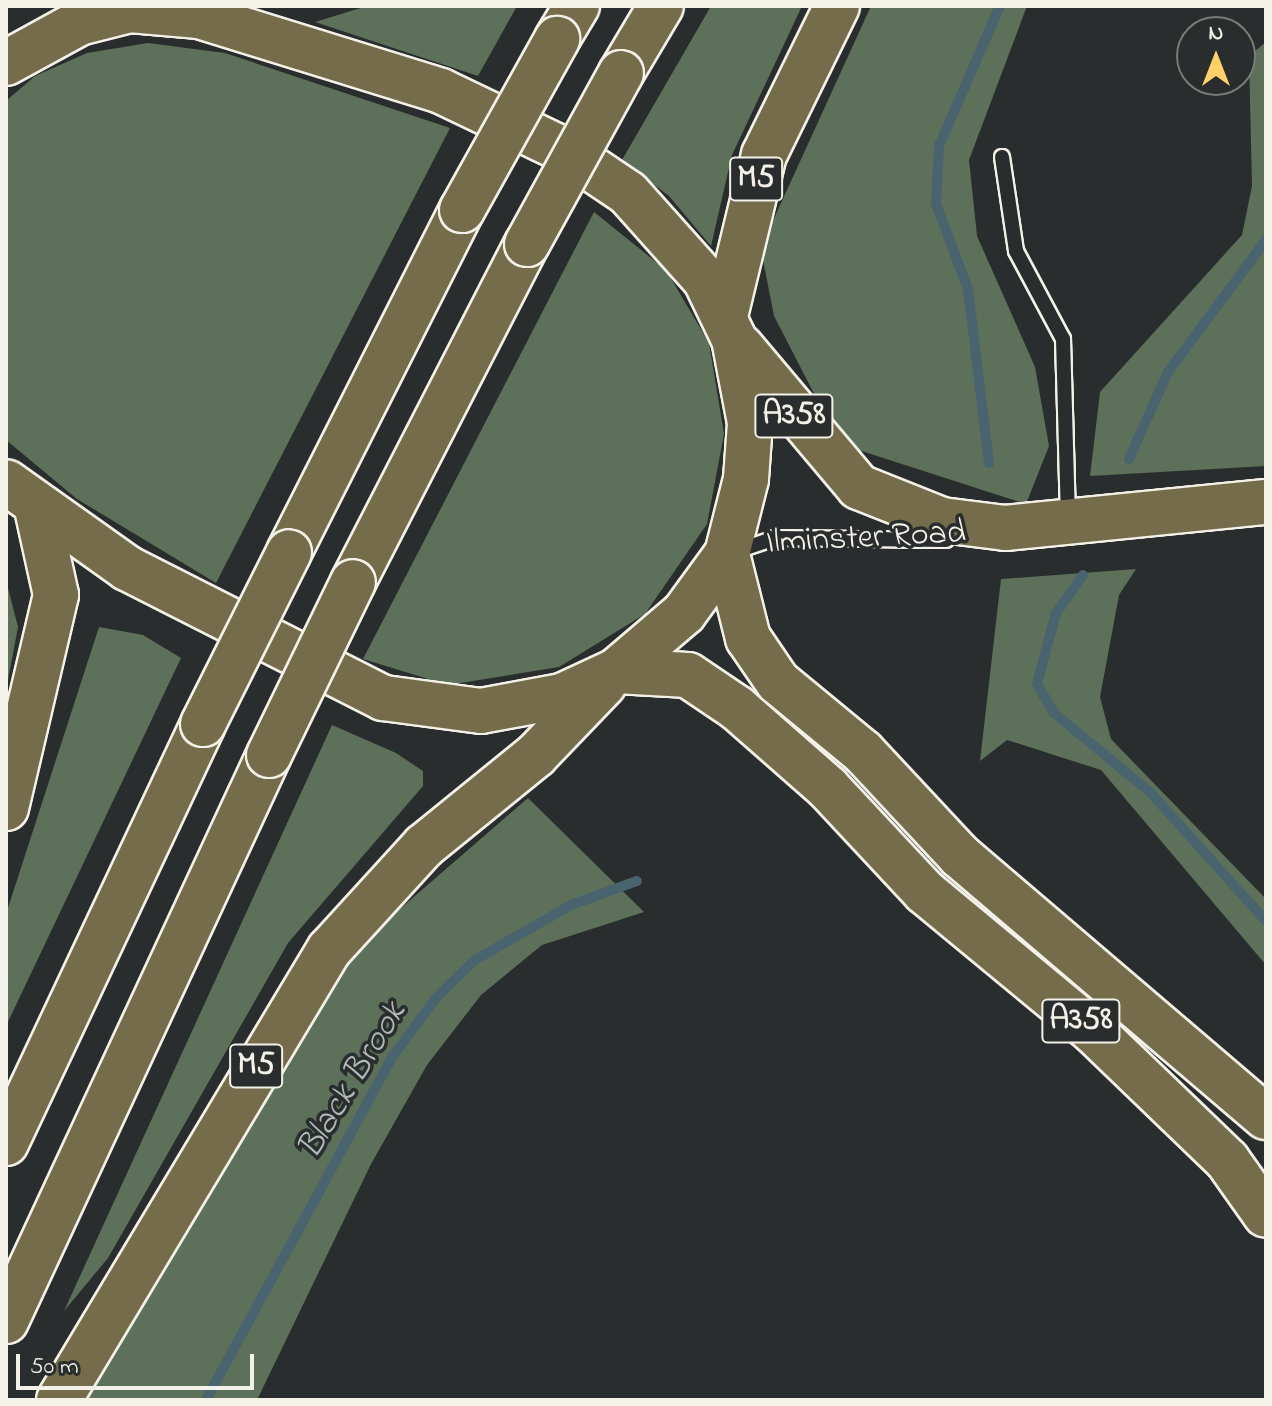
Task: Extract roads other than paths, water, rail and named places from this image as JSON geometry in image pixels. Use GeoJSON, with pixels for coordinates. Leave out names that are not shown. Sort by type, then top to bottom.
{"type":"FeatureCollection","features":[{"type":"Feature","properties":{"kind":"highway"},"geometry":{"type":"LineString","coordinates":[[6,63],[79,23],[130,10],[199,16],[268,6]]}},
{"type":"Feature","properties":{"kind":"highway"},"geometry":{"type":"LineString","coordinates":[[6,1321],[269,755],[353,582],[527,244],[661,6]]}},
{"type":"Feature","properties":{"kind":"highway","name":"M5"},"geometry":{"type":"LineString","coordinates":[[730,327],[764,155],[837,6]]}},
{"type":"Feature","properties":{"kind":"highway","name":"Ilminster Road"},"geometry":{"type":"LineString","coordinates":[[199,16],[441,91],[564,150],[628,193],[663,229],[730,327],[859,487],[942,520],[1005,528],[1266,502]]}},
{"type":"Feature","properties":{"kind":"highway"},"geometry":{"type":"LineString","coordinates":[[6,1143],[203,724],[289,552],[462,210],[567,22]]}},
{"type":"Feature","properties":{"kind":"highway"},"geometry":{"type":"LineString","coordinates":[[21,493],[182,599],[383,698],[442,709],[524,707],[616,671],[684,613],[727,554],[746,479],[750,423],[730,327]]}},
{"type":"Feature","properties":{"kind":"highway"},"geometry":{"type":"LineString","coordinates":[[6,808],[56,595],[21,493]]}},
{"type":"Feature","properties":{"kind":"highway","name":"A358"},"geometry":{"type":"LineString","coordinates":[[727,554],[748,638],[778,682],[863,752],[960,856],[1266,1117]]}},
{"type":"Feature","properties":{"kind":"highway","name":"M5"},"geometry":{"type":"LineString","coordinates":[[59,1400],[329,950],[424,846],[536,755],[616,671]]}},
{"type":"Feature","properties":{"kind":"highway","name":"A358"},"geometry":{"type":"LineString","coordinates":[[616,671],[688,675],[737,708],[828,788],[925,892],[1094,1032],[1227,1160],[1266,1215]]}},
{"type":"Feature","properties":{"kind":"lane"},"geometry":{"type":"LineString","coordinates":[[1002,157],[1016,251],[1063,339],[1069,523]]}},
{"type":"Feature","properties":{"kind":"lane","name":"Ilminster Road"},"geometry":{"type":"LineString","coordinates":[[727,554],[775,538],[946,540],[1005,528]]}},
{"type":"Feature","properties":{"kind":"waterway"},"geometry":{"type":"LineString","coordinates":[[989,463],[968,289],[936,204],[939,146],[1000,6]]}},
{"type":"Feature","properties":{"kind":"waterway","name":"Black Brook"},"geometry":{"type":"LineString","coordinates":[[1129,459],[1168,372],[1266,240]]}},
{"type":"Feature","properties":{"kind":"waterway"},"geometry":{"type":"LineString","coordinates":[[1083,575],[1056,613],[1037,684],[1054,713],[1151,793],[1266,921]]}},
{"type":"Feature","properties":{"kind":"waterway","name":"Black Brook"},"geometry":{"type":"LineString","coordinates":[[206,1400],[393,1056],[436,998],[475,960],[571,905],[637,881]]}}]}
